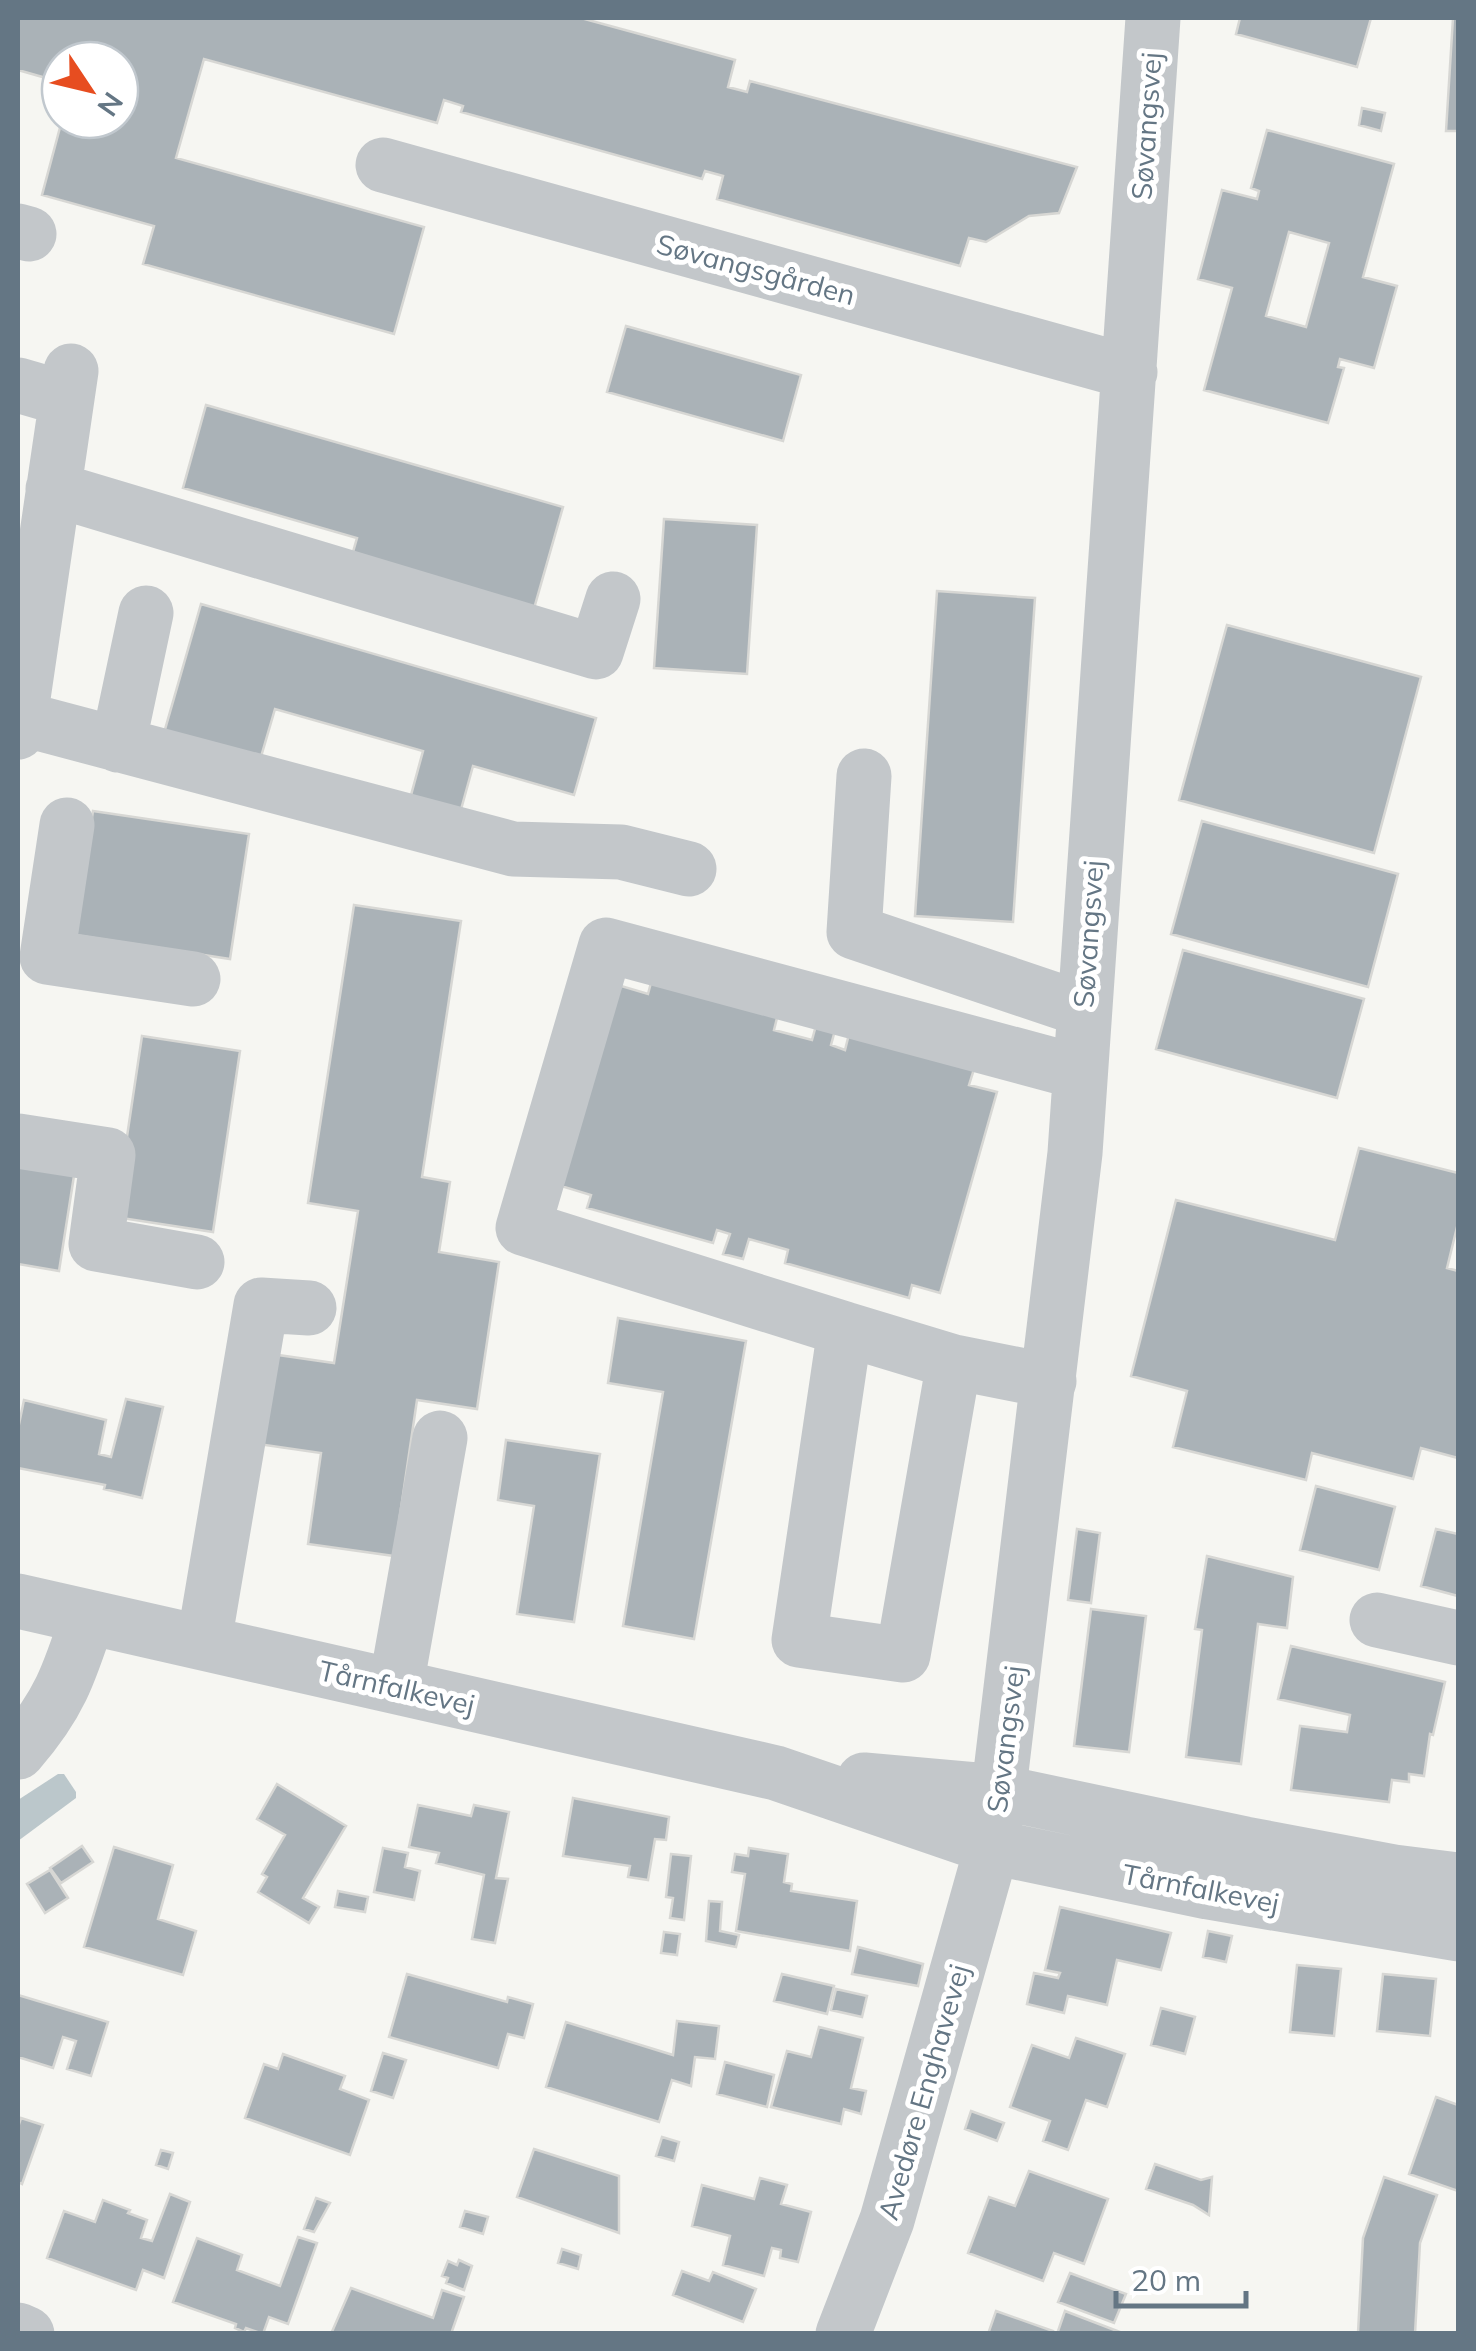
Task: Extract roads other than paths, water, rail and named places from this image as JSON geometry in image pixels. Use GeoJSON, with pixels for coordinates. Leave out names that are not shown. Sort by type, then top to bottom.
{"type":"FeatureCollection","features":[{"type":"Feature","properties":{"kind":"street","name":"Søvangsvej"},"geometry":{"type":"LineString","coordinates":[[992,1846],[1075,1153],[1153,18]]}},
{"type":"Feature","properties":{"kind":"street","name":"Søvangsgården"},"geometry":{"type":"LineString","coordinates":[[383,165],[1130,372]]}},
{"type":"Feature","properties":{"kind":"street"},"geometry":{"type":"LineString","coordinates":[[52,385],[53,489],[19,713],[118,744],[512,848],[621,852],[689,869]]}},
{"type":"Feature","properties":{"kind":"street"},"geometry":{"type":"LineString","coordinates":[[53,489],[596,652],[613,599]]}},
{"type":"Feature","properties":{"kind":"street"},"geometry":{"type":"LineString","coordinates":[[118,744],[146,613]]}},
{"type":"Feature","properties":{"kind":"street"},"geometry":{"type":"LineString","coordinates":[[864,776],[854,932],[1082,1008]]}},
{"type":"Feature","properties":{"kind":"street"},"geometry":{"type":"LineString","coordinates":[[66,824],[38,882],[47,957],[193,978]]}},
{"type":"Feature","properties":{"kind":"street"},"geometry":{"type":"LineString","coordinates":[[1048,1381],[954,1362],[844,1330],[524,1228],[606,945],[1079,1072]]}},
{"type":"Feature","properties":{"kind":"street"},"geometry":{"type":"LineString","coordinates":[[18,1141],[108,1155],[96,1244],[197,1262]]}},
{"type":"Feature","properties":{"kind":"street"},"geometry":{"type":"LineString","coordinates":[[204,1642],[262,1305],[309,1308]]}},
{"type":"Feature","properties":{"kind":"street"},"geometry":{"type":"LineString","coordinates":[[844,1330],[799,1640],[904,1655],[954,1362]]}},
{"type":"Feature","properties":{"kind":"street"},"geometry":{"type":"LineString","coordinates":[[396,1686],[440,1438]]}},
{"type":"Feature","properties":{"kind":"street","name":"Tårnfalkevej"},"geometry":{"type":"LineString","coordinates":[[18,1601],[776,1773],[992,1846],[1208,1892],[1458,1934]]}},
{"type":"Feature","properties":{"kind":"street"},"geometry":{"type":"LineString","coordinates":[[18,1752],[46,1719],[67,1682],[88,1616]]}},
{"type":"Feature","properties":{"kind":"street"},"geometry":{"type":"LineString","coordinates":[[1377,1620],[1458,1638]]}},
{"type":"Feature","properties":{"kind":"street","name":"Tårnfalkevej"},"geometry":{"type":"LineString","coordinates":[[776,1773],[999,1792],[1244,1844],[1458,1880]]}},
{"type":"Feature","properties":{"kind":"street","name":"Avedøre Enghavevej"},"geometry":{"type":"LineString","coordinates":[[843,2334],[887,2220],[992,1846]]}},
{"type":"Feature","properties":{"kind":"street"},"geometry":{"type":"LineString","coordinates":[[18,2330],[26,2334]]}}]}
